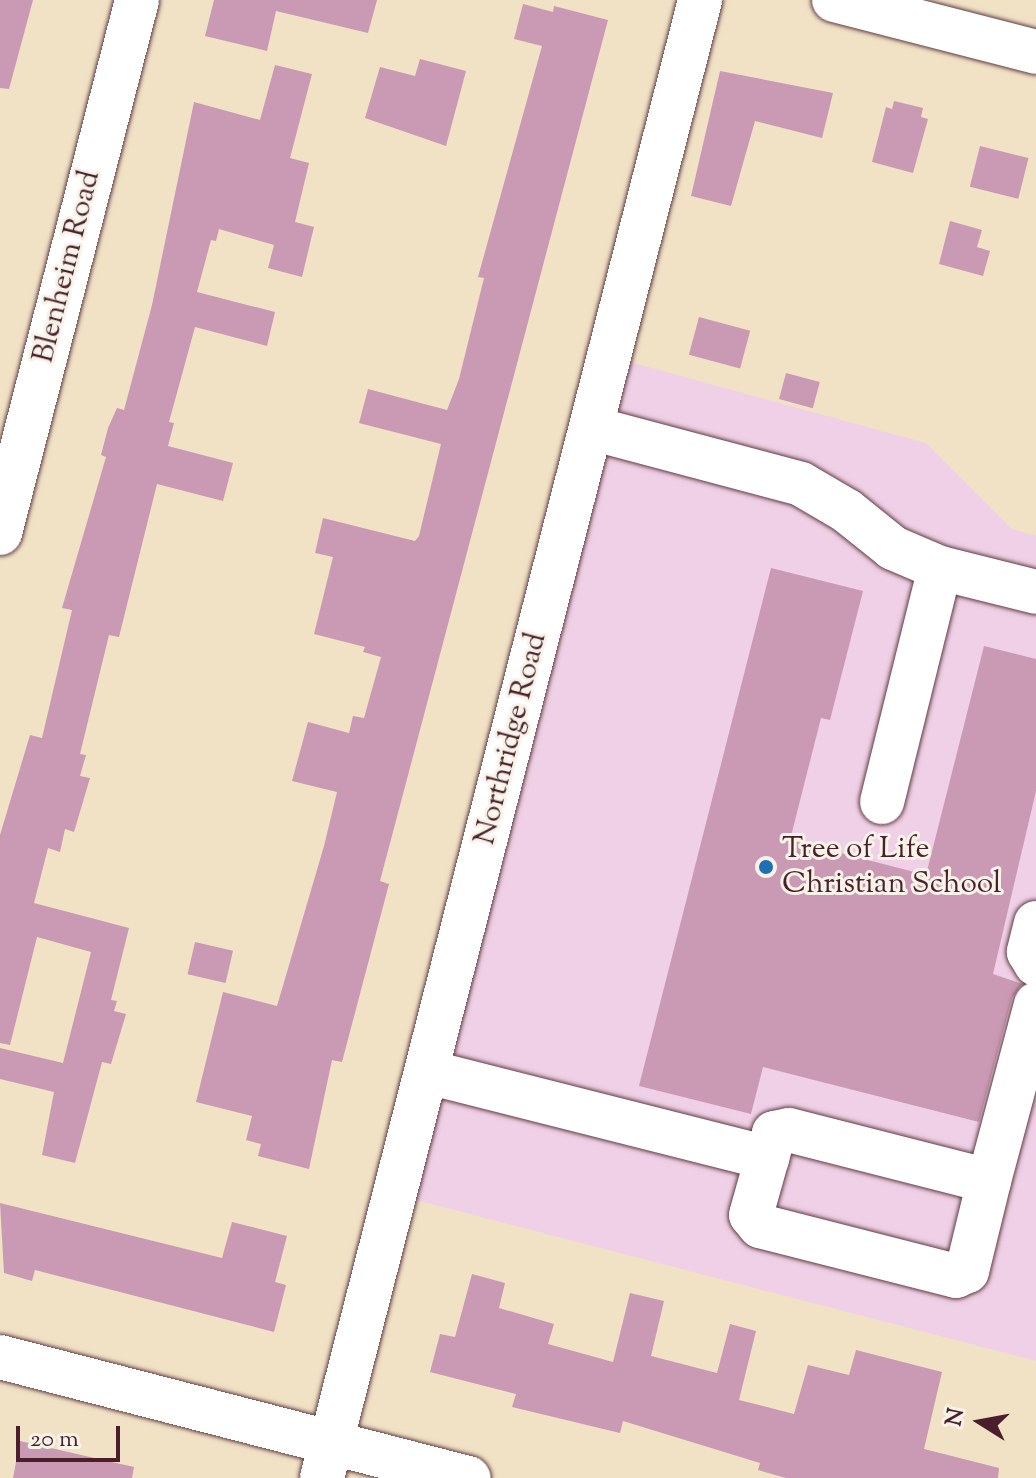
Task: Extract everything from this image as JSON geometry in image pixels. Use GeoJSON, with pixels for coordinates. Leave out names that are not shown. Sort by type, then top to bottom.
{"type":"FeatureCollection","features":[{"type":"Feature","properties":{"kind":"street","name":"Blenheim Road"},"geometry":{"type":"LineString","coordinates":[[0,533],[137,0]]}},
{"type":"Feature","properties":{"kind":"street","name":"Northridge Road"},"geometry":{"type":"LineString","coordinates":[[327,1460],[700,0]]}},
{"type":"Feature","properties":{"kind":"street"},"geometry":{"type":"LineString","coordinates":[[834,0],[1036,52]]}},
{"type":"Feature","properties":{"kind":"street"},"geometry":{"type":"LineString","coordinates":[[591,428],[801,484],[847,511],[893,548],[940,568],[1036,592]]}},
{"type":"Feature","properties":{"kind":"street"},"geometry":{"type":"LineString","coordinates":[[882,802],[940,568]]}},
{"type":"Feature","properties":{"kind":"street"},"geometry":{"type":"LineString","coordinates":[[1036,923],[1029,952],[1036,964]]}},
{"type":"Feature","properties":{"kind":"street"},"geometry":{"type":"LineString","coordinates":[[989,1181],[789,1130],[774,1133],[751,1215],[760,1226],[956,1276],[967,1271],[1036,1004]]}},
{"type":"Feature","properties":{"kind":"street"},"geometry":{"type":"LineString","coordinates":[[428,1072],[767,1158]]}},
{"type":"Feature","properties":{"kind":"street"},"geometry":{"type":"LineString","coordinates":[[0,1357],[327,1460],[469,1478]]}},
{"type":"Feature","properties":{"kind":"shaded area","name":"Tree of Life Christian School"},"geometry":{"type":"Polygon","coordinates":[[[626,361],[926,443],[1012,529],[1036,536],[1036,1361],[412,1199],[626,361]]]}},
{"type":"Feature","properties":{"kind":"building"},"geometry":{"type":"Polygon","coordinates":[[[0,0],[33,0],[9,89],[0,88],[0,0]]]}},
{"type":"Feature","properties":{"kind":"building"},"geometry":{"type":"Polygon","coordinates":[[[214,0],[377,0],[368,33],[276,11],[267,51],[205,36],[214,0]]]}},
{"type":"Feature","properties":{"kind":"building"},"geometry":{"type":"Polygon","coordinates":[[[523,4],[553,12],[554,6],[608,20],[380,881],[389,884],[342,1062],[332,1060],[309,1169],[258,1156],[261,1144],[246,1140],[252,1116],[196,1102],[223,992],[277,1006],[337,792],[292,781],[308,722],[349,733],[353,716],[364,718],[381,657],[363,652],[365,647],[314,634],[333,557],[315,553],[323,518],[415,541],[419,536],[441,444],[359,423],[368,389],[447,410],[459,379],[484,278],[478,277],[542,46],[514,39],[523,4]]]}},
{"type":"Feature","properties":{"kind":"building"},"geometry":{"type":"Polygon","coordinates":[[[420,59],[466,71],[446,146],[365,118],[380,67],[415,76],[420,59]]]}},
{"type":"Feature","properties":{"kind":"building"},"geometry":{"type":"Polygon","coordinates":[[[275,65],[312,74],[290,158],[309,163],[295,222],[314,227],[302,277],[268,268],[274,245],[219,229],[216,241],[211,240],[197,292],[275,312],[267,346],[195,327],[169,422],[174,423],[168,446],[233,463],[223,501],[157,484],[119,637],[109,635],[80,754],[86,755],[80,776],[90,778],[74,832],[65,829],[60,852],[48,848],[34,903],[129,928],[111,1000],[117,1001],[114,1011],[126,1014],[111,1064],[102,1062],[75,1163],[42,1155],[54,1092],[0,1079],[0,1048],[63,1063],[91,952],[37,937],[10,1045],[0,1043],[0,835],[30,735],[42,738],[72,610],[62,608],[106,457],[101,455],[108,428],[117,408],[124,410],[152,305],[194,102],[260,120],[275,65]]]}},
{"type":"Feature","properties":{"kind":"building"},"geometry":{"type":"Polygon","coordinates":[[[720,71],[833,93],[822,138],[755,121],[731,206],[691,196],[720,71]]]}},
{"type":"Feature","properties":{"kind":"building"},"geometry":{"type":"Polygon","coordinates":[[[894,101],[923,108],[921,117],[928,119],[913,173],[872,162],[886,107],[892,109],[894,101]]]}},
{"type":"Feature","properties":{"kind":"building"},"geometry":{"type":"Polygon","coordinates":[[[980,146],[1029,158],[1018,199],[970,187],[980,146]]]}},
{"type":"Feature","properties":{"kind":"building"},"geometry":{"type":"Polygon","coordinates":[[[950,221],[982,230],[977,247],[990,251],[983,276],[939,264],[950,221]]]}},
{"type":"Feature","properties":{"kind":"building"},"geometry":{"type":"Polygon","coordinates":[[[699,317],[750,331],[740,368],[689,355],[699,317]]]}},
{"type":"Feature","properties":{"kind":"building"},"geometry":{"type":"Polygon","coordinates":[[[786,373],[820,382],[813,408],[779,399],[786,373]]]}},
{"type":"Feature","properties":{"kind":"building"},"geometry":{"type":"Polygon","coordinates":[[[771,568],[863,591],[830,720],[821,718],[790,840],[926,875],[984,646],[1036,659],[1036,791],[993,974],[1022,984],[1012,998],[979,1122],[763,1067],[751,1114],[639,1086],[771,568]]]}},
{"type":"Feature","properties":{"kind":"building"},"geometry":{"type":"Polygon","coordinates":[[[195,942],[233,951],[226,983],[188,974],[195,942]]]}},
{"type":"Feature","properties":{"kind":"building"},"geometry":{"type":"Polygon","coordinates":[[[0,1203],[222,1258],[232,1222],[287,1236],[275,1282],[286,1285],[274,1332],[35,1270],[32,1281],[4,1273],[0,1203]]]}},
{"type":"Feature","properties":{"kind":"building"},"geometry":{"type":"Polygon","coordinates":[[[472,1274],[505,1283],[499,1308],[554,1324],[548,1344],[613,1362],[630,1293],[664,1301],[651,1356],[717,1373],[730,1324],[756,1331],[739,1400],[794,1414],[808,1365],[849,1375],[856,1350],[942,1372],[924,1449],[999,1468],[998,1478],[786,1478],[758,1470],[760,1463],[623,1421],[620,1433],[512,1407],[516,1394],[430,1372],[440,1334],[455,1337],[472,1274]]]}},
{"type":"Feature","properties":{"kind":"building"},"geometry":{"type":"Polygon","coordinates":[[[20,1441],[134,1467],[132,1478],[13,1478],[20,1441]]]}},
{"type":"Feature","properties":{"kind":"place","name":"Tree of Life Christian School"},"geometry":{"type":"Point","coordinates":[766,867]}}]}
